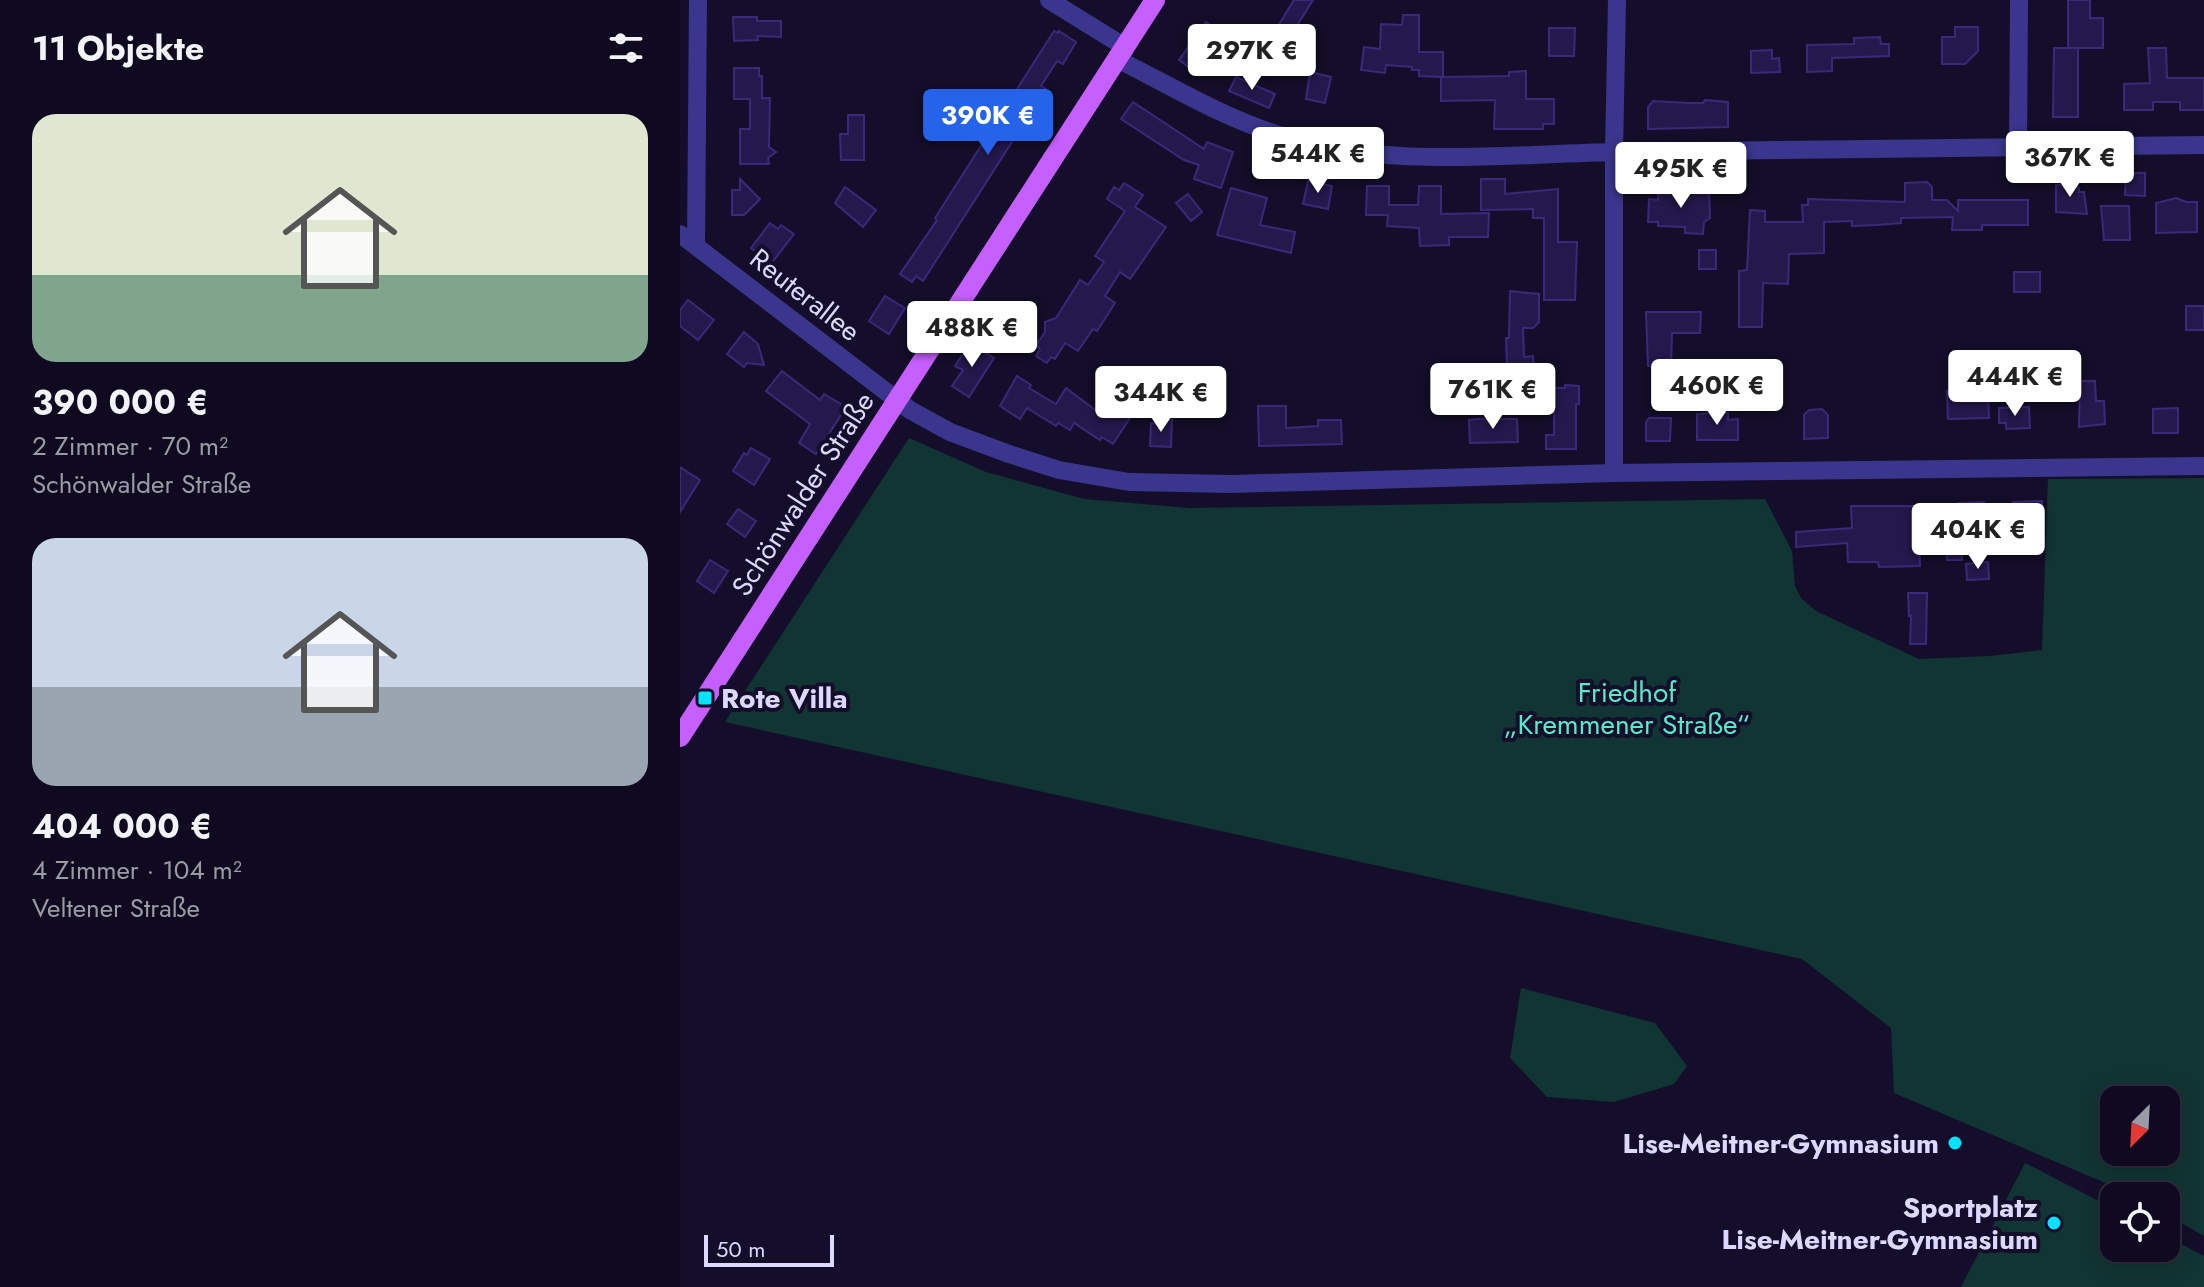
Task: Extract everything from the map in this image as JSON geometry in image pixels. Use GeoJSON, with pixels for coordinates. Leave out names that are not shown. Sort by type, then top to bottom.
{"type":"FeatureCollection","features":[{"type":"Feature","properties":{"kind":"main road","name":"Schönwalder Straße"},"geometry":{"type":"LineString","coordinates":[[680,737],[1155,0]]}},
{"type":"Feature","properties":{"kind":"street"},"geometry":{"type":"LineString","coordinates":[[696,246],[698,0]]}},
{"type":"Feature","properties":{"kind":"street"},"geometry":{"type":"LineString","coordinates":[[1049,0],[1121,53],[1204,104],[1276,134],[1358,152],[1414,158],[2204,145]]}},
{"type":"Feature","properties":{"kind":"street"},"geometry":{"type":"LineString","coordinates":[[1614,473],[1617,0]]}},
{"type":"Feature","properties":{"kind":"street"},"geometry":{"type":"LineString","coordinates":[[2018,148],[2019,0]]}},
{"type":"Feature","properties":{"kind":"street","name":"Reuterallee"},"geometry":{"type":"LineString","coordinates":[[680,234],[896,400],[950,432],[1059,470],[1129,482],[1232,484],[1614,473],[2204,466]]}},
{"type":"Feature","properties":{"kind":"green space","name":"Friedhof „Kremmener Straße“"},"geometry":{"type":"Polygon","coordinates":[[[909,438],[986,472],[1084,499],[1190,508],[1765,499],[1792,551],[1795,586],[1801,598],[1816,611],[1919,659],[2042,650],[2048,479],[2204,478],[2204,1236],[2180,1222],[2180,1182],[2103,1182],[1894,1093],[1891,1028],[1802,959],[725,722],[909,438]]]}},
{"type":"Feature","properties":{"kind":"green space"},"geometry":{"type":"Polygon","coordinates":[[[1521,988],[1655,1023],[1687,1066],[1674,1084],[1614,1102],[1547,1097],[1510,1058],[1521,988]]]}},
{"type":"Feature","properties":{"kind":"green space","name":"Sportplatz Lise-Meitner-Gymnasium"},"geometry":{"type":"Polygon","coordinates":[[[2025,1163],[2100,1202],[2100,1262],[2180,1262],[2180,1243],[2204,1256],[2204,1287],[1961,1287],[2025,1163]]]}},
{"type":"Feature","properties":{"kind":"building"},"geometry":{"type":"Polygon","coordinates":[[[1294,0],[1313,0],[1291,35],[1278,26],[1294,0]]]}},
{"type":"Feature","properties":{"kind":"building"},"geometry":{"type":"Polygon","coordinates":[[[2068,0],[2090,0],[2090,18],[2103,18],[2103,48],[2068,48],[2068,0]]]}},
{"type":"Feature","properties":{"kind":"building"},"geometry":{"type":"Polygon","coordinates":[[[1403,15],[1419,15],[1419,52],[1443,52],[1443,77],[1509,76],[1509,72],[1526,71],[1526,99],[1554,99],[1554,124],[1543,124],[1543,129],[1494,129],[1495,100],[1441,101],[1441,77],[1419,76],[1419,70],[1412,70],[1412,67],[1386,65],[1385,73],[1361,70],[1364,47],[1380,49],[1381,24],[1402,25],[1403,15]]]}},
{"type":"Feature","properties":{"kind":"building"},"geometry":{"type":"Polygon","coordinates":[[[733,17],[781,21],[781,37],[757,36],[758,40],[734,41],[733,17]]]}},
{"type":"Feature","properties":{"kind":"building"},"geometry":{"type":"Polygon","coordinates":[[[1206,22],[1219,31],[1205,50],[1213,55],[1199,74],[1179,60],[1206,22]]]}},
{"type":"Feature","properties":{"kind":"building"},"geometry":{"type":"Polygon","coordinates":[[[1955,27],[1978,27],[1978,51],[1965,64],[1942,64],[1942,37],[1955,37],[1955,27]]]}},
{"type":"Feature","properties":{"kind":"building"},"geometry":{"type":"Polygon","coordinates":[[[1549,28],[1575,28],[1574,56],[1549,56],[1549,28]]]}},
{"type":"Feature","properties":{"kind":"building"},"geometry":{"type":"Polygon","coordinates":[[[1054,31],[1076,42],[1063,64],[1057,61],[1041,86],[1046,89],[923,281],[916,276],[912,282],[900,274],[1054,31]]]}},
{"type":"Feature","properties":{"kind":"building"},"geometry":{"type":"Polygon","coordinates":[[[1880,37],[1881,44],[1889,44],[1889,56],[1832,58],[1832,71],[1807,72],[1807,45],[1854,44],[1854,38],[1880,37]]]}},
{"type":"Feature","properties":{"kind":"building"},"geometry":{"type":"Polygon","coordinates":[[[2054,48],[2078,48],[2078,117],[2053,117],[2054,48]]]}},
{"type":"Feature","properties":{"kind":"building"},"geometry":{"type":"Polygon","coordinates":[[[2148,48],[2166,48],[2167,78],[2204,78],[2204,110],[2180,110],[2180,102],[2153,102],[2153,110],[2124,110],[2124,84],[2150,83],[2148,48]]]}},
{"type":"Feature","properties":{"kind":"building"},"geometry":{"type":"Polygon","coordinates":[[[1772,50],[1772,59],[1779,58],[1780,72],[1751,73],[1751,51],[1772,50]]]}},
{"type":"Feature","properties":{"kind":"building"},"geometry":{"type":"Polygon","coordinates":[[[734,68],[759,68],[759,76],[762,76],[762,98],[770,98],[769,147],[776,152],[768,158],[769,164],[740,164],[740,129],[750,129],[750,99],[734,99],[734,68]]]}},
{"type":"Feature","properties":{"kind":"building"},"geometry":{"type":"Polygon","coordinates":[[[1310,72],[1331,77],[1325,103],[1306,99],[1310,72]]]}},
{"type":"Feature","properties":{"kind":"building"},"geometry":{"type":"Polygon","coordinates":[[[1236,77],[1275,94],[1269,108],[1229,91],[1236,77]]]}},
{"type":"Feature","properties":{"kind":"building"},"geometry":{"type":"Polygon","coordinates":[[[1705,100],[1728,102],[1728,127],[1648,129],[1648,107],[1653,101],[1703,103],[1705,100]]]}},
{"type":"Feature","properties":{"kind":"building"},"geometry":{"type":"Polygon","coordinates":[[[1133,102],[1204,149],[1207,142],[1233,152],[1221,188],[1194,179],[1199,165],[1184,160],[1121,119],[1133,102]]]}},
{"type":"Feature","properties":{"kind":"building"},"geometry":{"type":"Polygon","coordinates":[[[848,115],[864,115],[864,160],[841,160],[840,134],[848,134],[848,115]]]}},
{"type":"Feature","properties":{"kind":"building"},"geometry":{"type":"Polygon","coordinates":[[[2126,173],[2145,173],[2145,196],[2125,195],[2126,173]]]}},
{"type":"Feature","properties":{"kind":"building"},"geometry":{"type":"Polygon","coordinates":[[[740,179],[760,199],[744,215],[732,215],[732,190],[740,190],[740,179]]]}},
{"type":"Feature","properties":{"kind":"building"},"geometry":{"type":"Polygon","coordinates":[[[1481,179],[1505,179],[1505,194],[1558,189],[1558,242],[1577,242],[1575,300],[1544,300],[1544,218],[1533,218],[1533,209],[1481,210],[1481,179]]]}},
{"type":"Feature","properties":{"kind":"building"},"geometry":{"type":"Polygon","coordinates":[[[1308,181],[1332,186],[1328,209],[1303,204],[1308,181]]]}},
{"type":"Feature","properties":{"kind":"building"},"geometry":{"type":"Polygon","coordinates":[[[2070,181],[2079,188],[2079,192],[2084,192],[2087,214],[2056,212],[2056,185],[2066,185],[2070,181]]]}},
{"type":"Feature","properties":{"kind":"building"},"geometry":{"type":"Polygon","coordinates":[[[1927,182],[1932,187],[1932,200],[1947,200],[1958,211],[1958,200],[2028,200],[2028,225],[1982,225],[1982,230],[1952,230],[1953,217],[1901,218],[1901,223],[1852,226],[1852,221],[1824,222],[1824,253],[1789,254],[1788,284],[1763,283],[1762,327],[1739,327],[1739,271],[1747,270],[1750,210],[1765,211],[1765,222],[1803,222],[1802,205],[1808,205],[1808,199],[1905,202],[1905,183],[1927,182]]]}},
{"type":"Feature","properties":{"kind":"building"},"geometry":{"type":"Polygon","coordinates":[[[1124,183],[1143,195],[1135,207],[1166,227],[1130,279],[1120,272],[1105,296],[1115,303],[1097,331],[1093,329],[1078,351],[1065,343],[1055,359],[1051,357],[1047,363],[1036,356],[1040,350],[1037,344],[1045,332],[1045,322],[1056,318],[1080,280],[1088,285],[1104,262],[1095,256],[1125,211],[1107,199],[1114,187],[1119,190],[1124,183]]]}},
{"type":"Feature","properties":{"kind":"building"},"geometry":{"type":"Polygon","coordinates":[[[1367,186],[1389,186],[1389,205],[1418,205],[1419,186],[1441,186],[1441,214],[1489,213],[1488,237],[1449,237],[1449,245],[1420,246],[1419,228],[1387,226],[1388,215],[1366,215],[1367,186]]]}},
{"type":"Feature","properties":{"kind":"building"},"geometry":{"type":"Polygon","coordinates":[[[845,187],[876,210],[863,227],[835,203],[845,187]]]}},
{"type":"Feature","properties":{"kind":"building"},"geometry":{"type":"Polygon","coordinates":[[[1231,188],[1267,198],[1260,225],[1295,232],[1291,253],[1217,235],[1231,188]]]}},
{"type":"Feature","properties":{"kind":"building"},"geometry":{"type":"Polygon","coordinates":[[[1687,189],[1709,190],[1710,218],[1704,222],[1703,234],[1685,233],[1685,227],[1658,226],[1658,222],[1648,222],[1649,199],[1658,200],[1658,193],[1686,194],[1687,189]]]}},
{"type":"Feature","properties":{"kind":"building"},"geometry":{"type":"Polygon","coordinates":[[[1188,194],[1202,212],[1191,221],[1176,203],[1188,194]]]}},
{"type":"Feature","properties":{"kind":"building"},"geometry":{"type":"Polygon","coordinates":[[[2176,198],[2197,202],[2197,232],[2156,233],[2156,203],[2176,198]]]}},
{"type":"Feature","properties":{"kind":"building"},"geometry":{"type":"Polygon","coordinates":[[[2101,206],[2129,206],[2130,240],[2104,240],[2101,206]]]}},
{"type":"Feature","properties":{"kind":"building"},"geometry":{"type":"Polygon","coordinates":[[[770,223],[778,229],[781,225],[794,234],[771,264],[751,248],[770,223]]]}},
{"type":"Feature","properties":{"kind":"building"},"geometry":{"type":"Polygon","coordinates":[[[1699,250],[1716,250],[1716,269],[1699,269],[1699,250]]]}},
{"type":"Feature","properties":{"kind":"building"},"geometry":{"type":"Polygon","coordinates":[[[2014,272],[2040,272],[2040,292],[2014,292],[2014,272]]]}},
{"type":"Feature","properties":{"kind":"building"},"geometry":{"type":"Polygon","coordinates":[[[1510,291],[1539,294],[1539,322],[1533,328],[1523,328],[1524,357],[1533,356],[1535,389],[1513,390],[1510,365],[1507,365],[1506,338],[1509,338],[1510,291]]]}},
{"type":"Feature","properties":{"kind":"building"},"geometry":{"type":"Polygon","coordinates":[[[885,296],[905,308],[889,334],[869,321],[885,296]]]}},
{"type":"Feature","properties":{"kind":"building"},"geometry":{"type":"Polygon","coordinates":[[[688,300],[714,320],[698,340],[680,326],[680,310],[688,300]]]}},
{"type":"Feature","properties":{"kind":"building"},"geometry":{"type":"Polygon","coordinates":[[[2186,306],[2204,306],[2204,330],[2186,330],[2186,306]]]}},
{"type":"Feature","properties":{"kind":"building"},"geometry":{"type":"Polygon","coordinates":[[[1646,312],[1701,312],[1700,333],[1672,333],[1671,367],[1648,366],[1646,312]]]}},
{"type":"Feature","properties":{"kind":"building"},"geometry":{"type":"Polygon","coordinates":[[[744,332],[758,344],[764,365],[747,363],[744,367],[727,354],[744,332]]]}},
{"type":"Feature","properties":{"kind":"building"},"geometry":{"type":"Polygon","coordinates":[[[970,343],[994,358],[969,397],[952,386],[963,370],[955,366],[970,343]]]}},
{"type":"Feature","properties":{"kind":"building"},"geometry":{"type":"Polygon","coordinates":[[[782,371],[820,400],[824,394],[846,407],[816,454],[799,443],[810,424],[766,391],[782,371]]]}},
{"type":"Feature","properties":{"kind":"building"},"geometry":{"type":"Polygon","coordinates":[[[1017,376],[1031,385],[1029,388],[1056,404],[1066,388],[1102,415],[1110,402],[1130,418],[1113,444],[1102,437],[1100,440],[1074,423],[1070,430],[1058,423],[1056,426],[1027,408],[1020,419],[1000,406],[1017,376]]]}},
{"type":"Feature","properties":{"kind":"building"},"geometry":{"type":"Polygon","coordinates":[[[2080,381],[2095,381],[2096,401],[2104,401],[2105,424],[2079,427],[2080,381]]]}},
{"type":"Feature","properties":{"kind":"building"},"geometry":{"type":"Polygon","coordinates":[[[1565,385],[1579,386],[1576,449],[1546,449],[1546,435],[1554,435],[1554,388],[1565,388],[1565,385]]]}},
{"type":"Feature","properties":{"kind":"building"},"geometry":{"type":"Polygon","coordinates":[[[1980,390],[1980,395],[1988,395],[1989,418],[1948,419],[1947,391],[1980,390]]]}},
{"type":"Feature","properties":{"kind":"building"},"geometry":{"type":"Polygon","coordinates":[[[1258,406],[1286,406],[1286,428],[1318,426],[1318,420],[1341,420],[1342,444],[1259,446],[1258,406]]]}},
{"type":"Feature","properties":{"kind":"building"},"geometry":{"type":"Polygon","coordinates":[[[2029,407],[2030,428],[2006,429],[2006,423],[1999,423],[1999,408],[2029,407]]]}},
{"type":"Feature","properties":{"kind":"building"},"geometry":{"type":"Polygon","coordinates":[[[2178,408],[2178,433],[2153,433],[2153,409],[2178,408]]]}},
{"type":"Feature","properties":{"kind":"building"},"geometry":{"type":"Polygon","coordinates":[[[1822,409],[1828,415],[1828,438],[1804,439],[1804,415],[1809,410],[1822,409]]]}},
{"type":"Feature","properties":{"kind":"building"},"geometry":{"type":"Polygon","coordinates":[[[1728,413],[1728,420],[1738,419],[1738,440],[1697,440],[1697,414],[1728,413]]]}},
{"type":"Feature","properties":{"kind":"building"},"geometry":{"type":"Polygon","coordinates":[[[1649,418],[1671,418],[1670,441],[1646,441],[1646,422],[1649,418]]]}},
{"type":"Feature","properties":{"kind":"building"},"geometry":{"type":"Polygon","coordinates":[[[1517,419],[1518,442],[1470,443],[1469,420],[1517,419]]]}},
{"type":"Feature","properties":{"kind":"building"},"geometry":{"type":"Polygon","coordinates":[[[1156,420],[1172,420],[1171,447],[1150,446],[1151,423],[1156,424],[1156,420]]]}},
{"type":"Feature","properties":{"kind":"building"},"geometry":{"type":"Polygon","coordinates":[[[751,448],[770,459],[754,485],[733,471],[744,453],[747,455],[751,448]]]}},
{"type":"Feature","properties":{"kind":"building"},"geometry":{"type":"Polygon","coordinates":[[[680,467],[700,480],[680,512],[680,467]]]}},
{"type":"Feature","properties":{"kind":"building"},"geometry":{"type":"Polygon","coordinates":[[[2042,501],[2042,522],[2014,523],[2013,502],[2042,501]]]}},
{"type":"Feature","properties":{"kind":"building"},"geometry":{"type":"Polygon","coordinates":[[[1984,502],[1985,526],[1961,527],[1962,560],[1947,560],[1946,530],[1919,531],[1920,566],[1879,567],[1878,562],[1848,562],[1847,543],[1796,547],[1796,532],[1852,528],[1851,506],[1922,506],[1930,507],[1930,512],[1959,512],[1959,503],[1984,502]]]}},
{"type":"Feature","properties":{"kind":"building"},"geometry":{"type":"Polygon","coordinates":[[[738,509],[756,521],[745,537],[727,524],[738,509]]]}},
{"type":"Feature","properties":{"kind":"building"},"geometry":{"type":"Polygon","coordinates":[[[710,560],[728,571],[714,593],[697,581],[710,560]]]}},
{"type":"Feature","properties":{"kind":"building"},"geometry":{"type":"Polygon","coordinates":[[[1988,562],[1989,579],[1967,580],[1966,564],[1988,562]]]}},
{"type":"Feature","properties":{"kind":"building"},"geometry":{"type":"Polygon","coordinates":[[[1908,593],[1927,593],[1926,644],[1910,644],[1908,593]]]}},
{"type":"Feature","properties":{"kind":"place","name":"Rote Villa"},"geometry":{"type":"Point","coordinates":[705,698]}},
{"type":"Feature","properties":{"kind":"place","name":"Lise-Meitner-Gymnasium"},"geometry":{"type":"Point","coordinates":[1955,1143]}},
{"type":"Feature","properties":{"kind":"place","name":"Sportplatz Lise-Meitner-Gymnasium"},"geometry":{"type":"Point","coordinates":[2054,1223]}}]}
